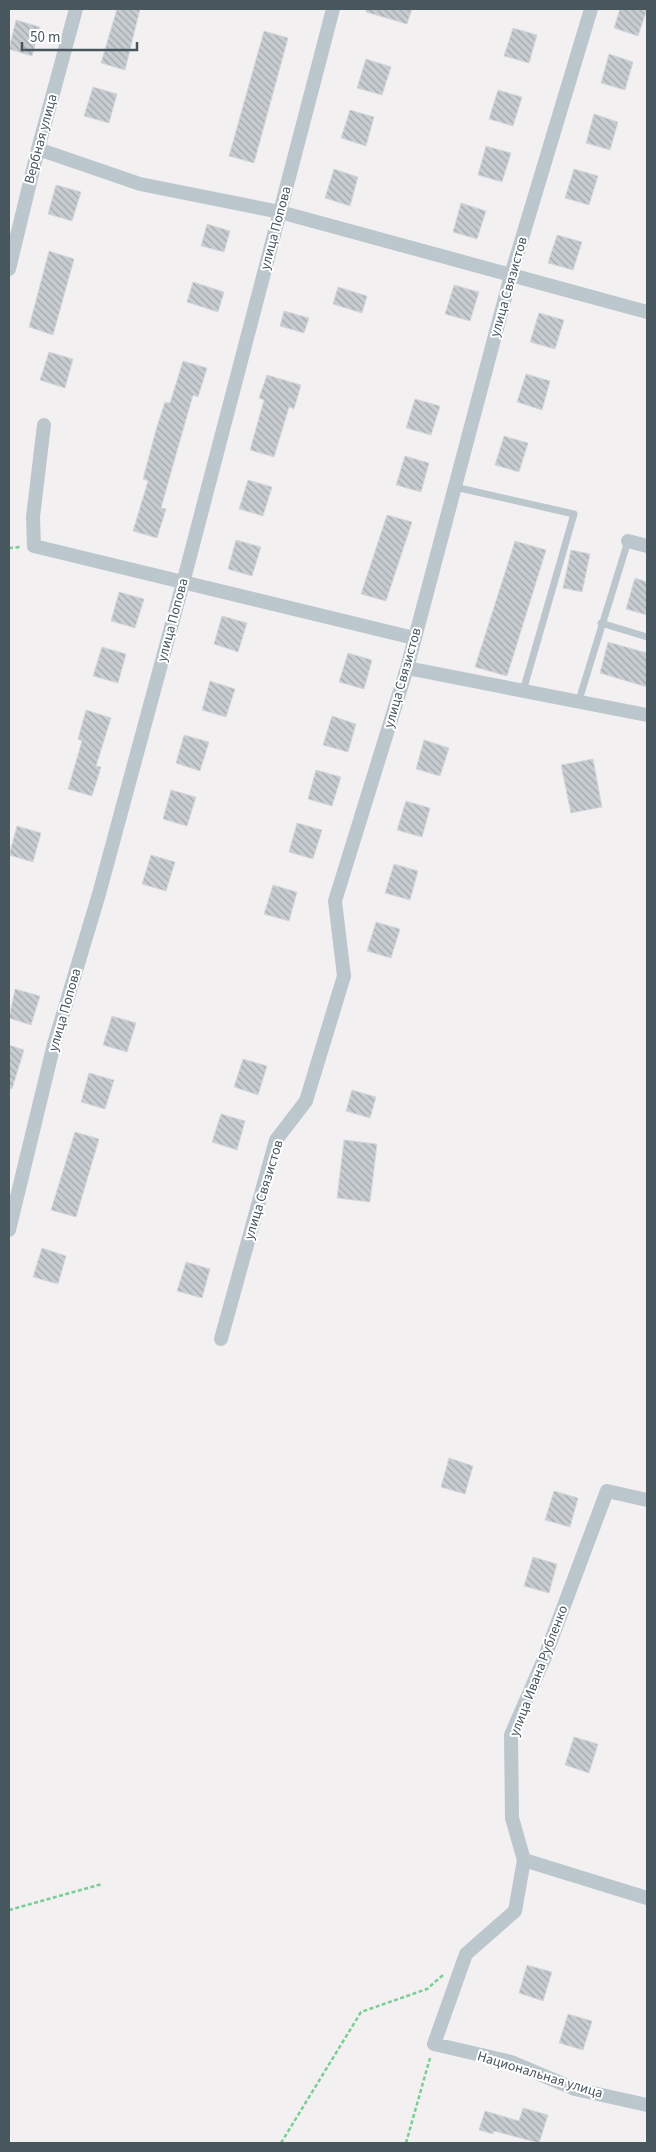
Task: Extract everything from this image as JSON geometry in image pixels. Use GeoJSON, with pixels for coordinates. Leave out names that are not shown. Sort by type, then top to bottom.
{"type":"FeatureCollection","features":[{"type":"Feature","properties":{"kind":"street","name":"Вербная улица"},"geometry":{"type":"LineString","coordinates":[[9,269],[38,149],[76,9]]}},
{"type":"Feature","properties":{"kind":"street","name":"улица Попова"},"geometry":{"type":"LineString","coordinates":[[9,1230],[54,1044],[99,894],[183,583],[333,9]]}},
{"type":"Feature","properties":{"kind":"street","name":"улица Связистов"},"geometry":{"type":"LineString","coordinates":[[221,1339],[276,1140],[306,1101],[344,976],[335,901],[407,668],[511,275],[592,9]]}},
{"type":"Feature","properties":{"kind":"street"},"geometry":{"type":"LineString","coordinates":[[38,149],[140,184],[280,212],[647,312]]}},
{"type":"Feature","properties":{"kind":"street"},"geometry":{"type":"LineString","coordinates":[[44,425],[33,517],[34,546],[414,638]]}},
{"type":"Feature","properties":{"kind":"street"},"geometry":{"type":"LineString","coordinates":[[628,541],[647,546]]}},
{"type":"Feature","properties":{"kind":"street"},"geometry":{"type":"LineString","coordinates":[[407,668],[579,700],[647,715]]}},
{"type":"Feature","properties":{"kind":"street","name":"улица Ивана Рубленко"},"geometry":{"type":"LineString","coordinates":[[434,2044],[466,1954],[515,1911],[524,1860],[512,1818],[511,1735],[544,1659],[608,1491],[647,1500]]}},
{"type":"Feature","properties":{"kind":"street"},"geometry":{"type":"LineString","coordinates":[[524,1860],[647,1898]]}},
{"type":"Feature","properties":{"kind":"street","name":"Национальная улица"},"geometry":{"type":"LineString","coordinates":[[434,2044],[512,2062],[575,2089],[647,2104]]}},
{"type":"Feature","properties":{"kind":"lane"},"geometry":{"type":"LineString","coordinates":[[455,487],[574,514],[523,691]]}},
{"type":"Feature","properties":{"kind":"lane"},"geometry":{"type":"LineString","coordinates":[[579,700],[601,623],[628,541]]}},
{"type":"Feature","properties":{"kind":"lane"},"geometry":{"type":"LineString","coordinates":[[601,623],[647,637]]}},
{"type":"Feature","properties":{"kind":"path"},"geometry":{"type":"LineString","coordinates":[[9,1910],[102,1884]]}},
{"type":"Feature","properties":{"kind":"path"},"geometry":{"type":"LineString","coordinates":[[281,2143],[361,2012],[427,1989],[446,1971]]}},
{"type":"Feature","properties":{"kind":"path"},"geometry":{"type":"LineString","coordinates":[[406,2143],[434,2044]]}},
{"type":"Feature","properties":{"kind":"building"},"geometry":{"type":"Polygon","coordinates":[[[117,9],[140,9],[125,70],[101,63],[117,9]]]}},
{"type":"Feature","properties":{"kind":"building"},"geometry":{"type":"Polygon","coordinates":[[[366,9],[412,9],[407,24],[366,12],[366,9]]]}},
{"type":"Feature","properties":{"kind":"building"},"geometry":{"type":"Polygon","coordinates":[[[620,9],[647,9],[638,36],[614,28],[620,9]]]}},
{"type":"Feature","properties":{"kind":"building"},"geometry":{"type":"Polygon","coordinates":[[[16,20],[40,27],[32,56],[9,49],[16,20]]]}},
{"type":"Feature","properties":{"kind":"building"},"geometry":{"type":"Polygon","coordinates":[[[513,28],[537,35],[529,63],[504,56],[513,28]]]}},
{"type":"Feature","properties":{"kind":"building"},"geometry":{"type":"Polygon","coordinates":[[[264,31],[288,38],[254,163],[229,156],[264,31]]]}},
{"type":"Feature","properties":{"kind":"building"},"geometry":{"type":"Polygon","coordinates":[[[609,54],[633,62],[625,90],[601,83],[609,54]]]}},
{"type":"Feature","properties":{"kind":"building"},"geometry":{"type":"Polygon","coordinates":[[[366,59],[391,67],[382,95],[357,88],[366,59]]]}},
{"type":"Feature","properties":{"kind":"building"},"geometry":{"type":"Polygon","coordinates":[[[93,87],[117,94],[109,123],[84,116],[93,87]]]}},
{"type":"Feature","properties":{"kind":"building"},"geometry":{"type":"Polygon","coordinates":[[[498,90],[522,97],[513,126],[489,119],[498,90]]]}},
{"type":"Feature","properties":{"kind":"building"},"geometry":{"type":"Polygon","coordinates":[[[350,110],[374,117],[366,146],[341,138],[350,110]]]}},
{"type":"Feature","properties":{"kind":"building"},"geometry":{"type":"Polygon","coordinates":[[[594,114],[618,122],[610,150],[586,143],[594,114]]]}},
{"type":"Feature","properties":{"kind":"building"},"geometry":{"type":"Polygon","coordinates":[[[486,146],[511,153],[502,182],[478,175],[486,146]]]}},
{"type":"Feature","properties":{"kind":"building"},"geometry":{"type":"Polygon","coordinates":[[[334,169],[358,177],[350,206],[325,198],[334,169]]]}},
{"type":"Feature","properties":{"kind":"building"},"geometry":{"type":"Polygon","coordinates":[[[574,169],[598,176],[589,205],[565,198],[574,169]]]}},
{"type":"Feature","properties":{"kind":"building"},"geometry":{"type":"Polygon","coordinates":[[[56,185],[81,192],[72,221],[48,214],[56,185]]]}},
{"type":"Feature","properties":{"kind":"building"},"geometry":{"type":"Polygon","coordinates":[[[461,203],[486,211],[477,239],[453,232],[461,203]]]}},
{"type":"Feature","properties":{"kind":"building"},"geometry":{"type":"Polygon","coordinates":[[[207,224],[230,231],[224,252],[201,246],[207,224]]]}},
{"type":"Feature","properties":{"kind":"building"},"geometry":{"type":"Polygon","coordinates":[[[557,235],[582,242],[573,270],[548,263],[557,235]]]}},
{"type":"Feature","properties":{"kind":"building"},"geometry":{"type":"Polygon","coordinates":[[[49,251],[74,259],[53,335],[29,327],[49,251]]]}},
{"type":"Feature","properties":{"kind":"building"},"geometry":{"type":"Polygon","coordinates":[[[193,282],[224,292],[218,312],[187,302],[193,282]]]}},
{"type":"Feature","properties":{"kind":"building"},"geometry":{"type":"Polygon","coordinates":[[[454,285],[479,292],[470,321],[445,314],[454,285]]]}},
{"type":"Feature","properties":{"kind":"building"},"geometry":{"type":"Polygon","coordinates":[[[338,287],[367,296],[362,313],[333,304],[338,287]]]}},
{"type":"Feature","properties":{"kind":"building"},"geometry":{"type":"Polygon","coordinates":[[[284,311],[309,318],[304,333],[280,326],[284,311]]]}},
{"type":"Feature","properties":{"kind":"building"},"geometry":{"type":"Polygon","coordinates":[[[539,313],[564,320],[555,349],[530,342],[539,313]]]}},
{"type":"Feature","properties":{"kind":"building"},"geometry":{"type":"Polygon","coordinates":[[[49,352],[73,359],[65,388],[40,380],[49,352]]]}},
{"type":"Feature","properties":{"kind":"building"},"geometry":{"type":"Polygon","coordinates":[[[183,361],[207,368],[198,397],[193,395],[161,508],[166,509],[157,538],[133,531],[148,481],[143,479],[156,430],[165,402],[170,403],[183,361]]]}},
{"type":"Feature","properties":{"kind":"building"},"geometry":{"type":"Polygon","coordinates":[[[526,374],[550,381],[542,410],[517,402],[526,374]]]}},
{"type":"Feature","properties":{"kind":"building"},"geometry":{"type":"Polygon","coordinates":[[[267,375],[301,385],[294,409],[289,407],[274,457],[250,450],[264,400],[259,398],[267,375]]]}},
{"type":"Feature","properties":{"kind":"building"},"geometry":{"type":"Polygon","coordinates":[[[415,399],[440,406],[431,435],[406,428],[415,399]]]}},
{"type":"Feature","properties":{"kind":"building"},"geometry":{"type":"Polygon","coordinates":[[[504,436],[528,443],[519,472],[495,465],[504,436]]]}},
{"type":"Feature","properties":{"kind":"building"},"geometry":{"type":"Polygon","coordinates":[[[405,456],[429,463],[421,492],[396,485],[405,456]]]}},
{"type":"Feature","properties":{"kind":"building"},"geometry":{"type":"Polygon","coordinates":[[[248,480],[272,487],[263,516],[239,509],[248,480]]]}},
{"type":"Feature","properties":{"kind":"building"},"geometry":{"type":"Polygon","coordinates":[[[387,515],[412,522],[386,601],[361,594],[387,515]]]}},
{"type":"Feature","properties":{"kind":"building"},"geometry":{"type":"Polygon","coordinates":[[[236,540],[261,547],[252,576],[228,569],[236,540]]]}},
{"type":"Feature","properties":{"kind":"building"},"geometry":{"type":"Polygon","coordinates":[[[515,541],[546,550],[507,676],[475,667],[515,541]]]}},
{"type":"Feature","properties":{"kind":"building"},"geometry":{"type":"Polygon","coordinates":[[[571,550],[590,554],[582,592],[563,588],[571,550]]]}},
{"type":"Feature","properties":{"kind":"building"},"geometry":{"type":"Polygon","coordinates":[[[635,578],[647,582],[647,615],[626,609],[635,578]]]}},
{"type":"Feature","properties":{"kind":"building"},"geometry":{"type":"Polygon","coordinates":[[[119,592],[144,599],[135,628],[111,621],[119,592]]]}},
{"type":"Feature","properties":{"kind":"building"},"geometry":{"type":"Polygon","coordinates":[[[222,616],[247,623],[238,652],[214,644],[222,616]]]}},
{"type":"Feature","properties":{"kind":"building"},"geometry":{"type":"Polygon","coordinates":[[[608,642],[647,653],[647,687],[600,673],[608,642]]]}},
{"type":"Feature","properties":{"kind":"building"},"geometry":{"type":"Polygon","coordinates":[[[102,647],[126,654],[118,683],[93,676],[102,647]]]}},
{"type":"Feature","properties":{"kind":"building"},"geometry":{"type":"Polygon","coordinates":[[[348,653],[372,660],[364,689],[339,682],[348,653]]]}},
{"type":"Feature","properties":{"kind":"building"},"geometry":{"type":"Polygon","coordinates":[[[210,681],[235,689],[226,717],[202,710],[210,681]]]}},
{"type":"Feature","properties":{"kind":"building"},"geometry":{"type":"Polygon","coordinates":[[[86,710],[111,718],[96,766],[101,767],[92,796],[68,789],[82,741],[78,739],[86,710]]]}},
{"type":"Feature","properties":{"kind":"building"},"geometry":{"type":"Polygon","coordinates":[[[332,716],[356,724],[348,752],[323,745],[332,716]]]}},
{"type":"Feature","properties":{"kind":"building"},"geometry":{"type":"Polygon","coordinates":[[[184,735],[209,742],[200,771],[176,763],[184,735]]]}},
{"type":"Feature","properties":{"kind":"building"},"geometry":{"type":"Polygon","coordinates":[[[424,740],[449,748],[440,776],[416,769],[424,740]]]}},
{"type":"Feature","properties":{"kind":"building"},"geometry":{"type":"Polygon","coordinates":[[[593,759],[602,807],[571,813],[561,765],[593,759]]]}},
{"type":"Feature","properties":{"kind":"building"},"geometry":{"type":"Polygon","coordinates":[[[316,770],[341,777],[332,806],[308,799],[316,770]]]}},
{"type":"Feature","properties":{"kind":"building"},"geometry":{"type":"Polygon","coordinates":[[[171,790],[196,797],[187,826],[163,819],[171,790]]]}},
{"type":"Feature","properties":{"kind":"building"},"geometry":{"type":"Polygon","coordinates":[[[406,801],[430,808],[422,837],[397,830],[406,801]]]}},
{"type":"Feature","properties":{"kind":"building"},"geometry":{"type":"Polygon","coordinates":[[[297,823],[322,830],[313,859],[289,852],[297,823]]]}},
{"type":"Feature","properties":{"kind":"building"},"geometry":{"type":"Polygon","coordinates":[[[17,826],[41,833],[33,862],[9,855],[17,826]]]}},
{"type":"Feature","properties":{"kind":"building"},"geometry":{"type":"Polygon","coordinates":[[[151,855],[175,862],[166,891],[142,884],[151,855]]]}},
{"type":"Feature","properties":{"kind":"building"},"geometry":{"type":"Polygon","coordinates":[[[394,864],[418,871],[410,900],[385,893],[394,864]]]}},
{"type":"Feature","properties":{"kind":"building"},"geometry":{"type":"Polygon","coordinates":[[[273,885],[297,892],[289,921],[264,914],[273,885]]]}},
{"type":"Feature","properties":{"kind":"building"},"geometry":{"type":"Polygon","coordinates":[[[376,922],[400,929],[391,958],[367,951],[376,922]]]}},
{"type":"Feature","properties":{"kind":"building"},"geometry":{"type":"Polygon","coordinates":[[[15,989],[40,996],[31,1025],[9,1018],[15,989]]]}},
{"type":"Feature","properties":{"kind":"building"},"geometry":{"type":"Polygon","coordinates":[[[112,1016],[136,1023],[127,1052],[103,1045],[112,1016]]]}},
{"type":"Feature","properties":{"kind":"building"},"geometry":{"type":"Polygon","coordinates":[[[9,1045],[24,1050],[12,1089],[9,1088],[9,1045]]]}},
{"type":"Feature","properties":{"kind":"building"},"geometry":{"type":"Polygon","coordinates":[[[243,1059],[267,1066],[258,1095],[234,1087],[243,1059]]]}},
{"type":"Feature","properties":{"kind":"building"},"geometry":{"type":"Polygon","coordinates":[[[89,1073],[114,1080],[105,1109],[81,1102],[89,1073]]]}},
{"type":"Feature","properties":{"kind":"building"},"geometry":{"type":"Polygon","coordinates":[[[352,1090],[376,1097],[370,1118],[346,1111],[352,1090]]]}},
{"type":"Feature","properties":{"kind":"building"},"geometry":{"type":"Polygon","coordinates":[[[221,1114],[245,1121],[237,1150],[212,1142],[221,1114]]]}},
{"type":"Feature","properties":{"kind":"building"},"geometry":{"type":"Polygon","coordinates":[[[75,1132],[99,1139],[76,1217],[51,1210],[75,1132]]]}},
{"type":"Feature","properties":{"kind":"building"},"geometry":{"type":"Polygon","coordinates":[[[344,1140],[377,1144],[370,1202],[337,1198],[344,1140]]]}},
{"type":"Feature","properties":{"kind":"building"},"geometry":{"type":"Polygon","coordinates":[[[42,1248],[66,1256],[58,1284],[33,1277],[42,1248]]]}},
{"type":"Feature","properties":{"kind":"building"},"geometry":{"type":"Polygon","coordinates":[[[186,1262],[210,1269],[202,1298],[177,1291],[186,1262]]]}},
{"type":"Feature","properties":{"kind":"building"},"geometry":{"type":"Polygon","coordinates":[[[449,1458],[473,1466],[465,1494],[441,1487],[449,1458]]]}},
{"type":"Feature","properties":{"kind":"building"},"geometry":{"type":"Polygon","coordinates":[[[554,1491],[578,1498],[570,1527],[545,1520],[554,1491]]]}},
{"type":"Feature","properties":{"kind":"building"},"geometry":{"type":"Polygon","coordinates":[[[533,1557],[557,1564],[549,1593],[524,1586],[533,1557]]]}},
{"type":"Feature","properties":{"kind":"building"},"geometry":{"type":"Polygon","coordinates":[[[574,1737],[598,1744],[589,1773],[565,1765],[574,1737]]]}},
{"type":"Feature","properties":{"kind":"building"},"geometry":{"type":"Polygon","coordinates":[[[527,1965],[552,1972],[543,2001],[519,1993],[527,1965]]]}},
{"type":"Feature","properties":{"kind":"building"},"geometry":{"type":"Polygon","coordinates":[[[568,2014],[592,2021],[583,2050],[559,2043],[568,2014]]]}},
{"type":"Feature","properties":{"kind":"building"},"geometry":{"type":"Polygon","coordinates":[[[523,2108],[548,2115],[539,2143],[494,2131],[493,2134],[479,2130],[485,2111],[519,2121],[523,2108]]]}}]}
